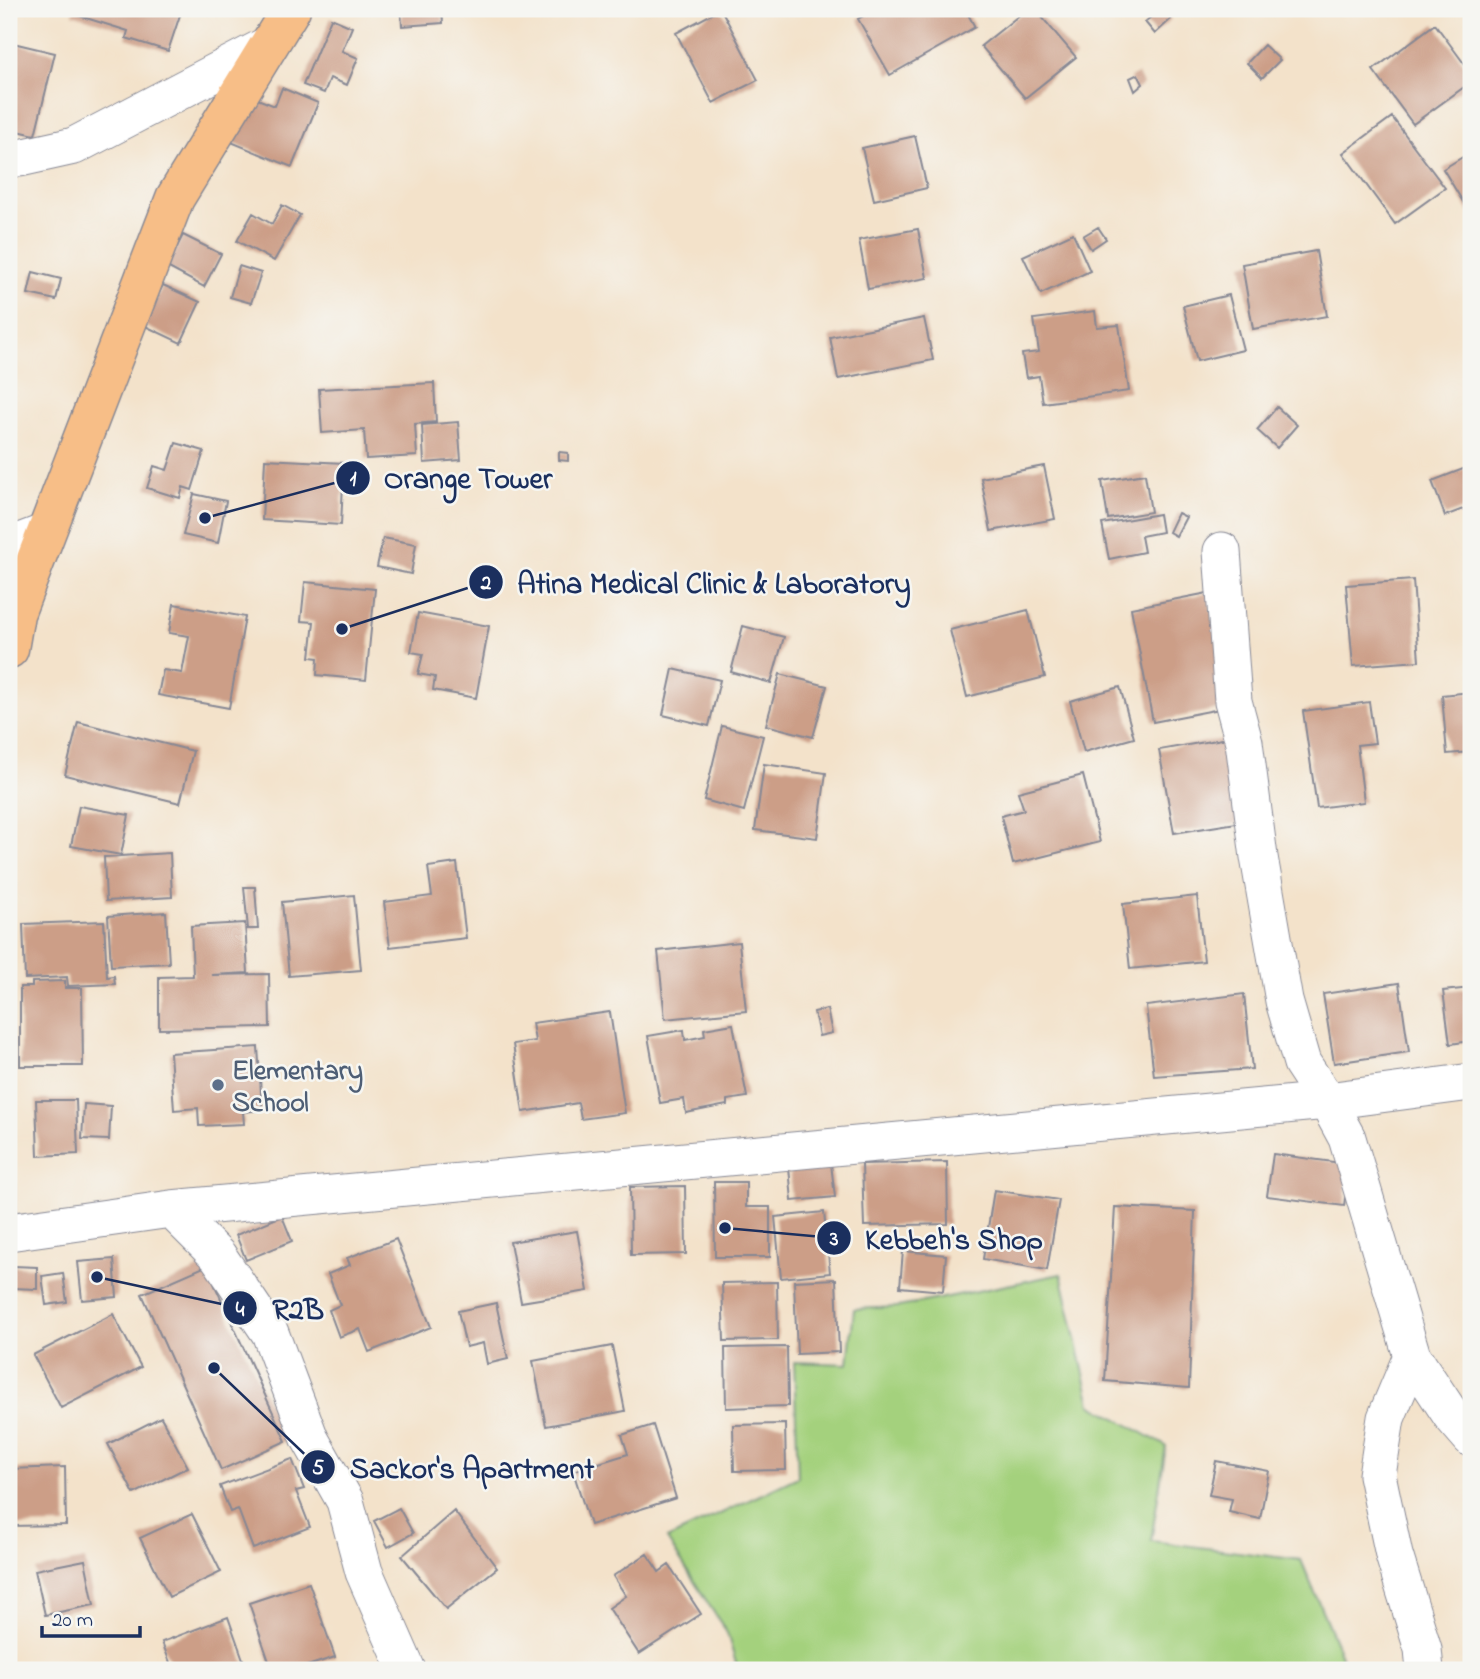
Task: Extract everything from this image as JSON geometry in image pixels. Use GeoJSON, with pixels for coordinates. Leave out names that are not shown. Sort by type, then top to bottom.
{"type":"FeatureCollection","features":[{"type":"Feature","properties":{"kind":"main road"},"geometry":{"type":"LineString","coordinates":[[9,649],[15,614],[175,198],[291,9]]}},
{"type":"Feature","properties":{"kind":"street"},"geometry":{"type":"LineString","coordinates":[[9,157],[20,158],[74,146],[266,46]]}},
{"type":"Feature","properties":{"kind":"street"},"geometry":{"type":"LineString","coordinates":[[9,546],[46,532]]}},
{"type":"Feature","properties":{"kind":"street"},"geometry":{"type":"LineString","coordinates":[[1222,551],[1233,701],[1244,742],[1254,829],[1278,977],[1302,1063],[1347,1138],[1412,1356],[1451,1415],[1471,1438]]}},
{"type":"Feature","properties":{"kind":"street"},"geometry":{"type":"LineString","coordinates":[[9,1232],[171,1209],[1327,1101],[1471,1082]]}},
{"type":"Feature","properties":{"kind":"street"},"geometry":{"type":"LineString","coordinates":[[171,1209],[218,1256],[270,1333],[310,1438],[345,1501],[364,1572],[407,1670]]}},
{"type":"Feature","properties":{"kind":"street"},"geometry":{"type":"LineString","coordinates":[[1412,1356],[1386,1418],[1377,1475],[1394,1555],[1423,1649],[1424,1670]]}},
{"type":"Feature","properties":{"kind":"green space"},"geometry":{"type":"Polygon","coordinates":[[[1061,1274],[1091,1404],[1166,1446],[1151,1541],[1301,1560],[1347,1670],[738,1670],[727,1633],[667,1539],[798,1477],[794,1362],[848,1364],[854,1309],[899,1307],[1061,1274]]]}},
{"type":"Feature","properties":{"kind":"building"},"geometry":{"type":"Polygon","coordinates":[[[74,9],[182,9],[168,51],[126,38],[128,31],[73,14],[74,9]]]}},
{"type":"Feature","properties":{"kind":"building"},"geometry":{"type":"Polygon","coordinates":[[[401,9],[442,9],[443,23],[402,26],[401,9]]]}},
{"type":"Feature","properties":{"kind":"building"},"geometry":{"type":"Polygon","coordinates":[[[721,9],[758,80],[713,103],[676,33],[721,9]]]}},
{"type":"Feature","properties":{"kind":"building"},"geometry":{"type":"Polygon","coordinates":[[[876,9],[965,9],[975,27],[890,75],[858,19],[876,9]]]}},
{"type":"Feature","properties":{"kind":"building"},"geometry":{"type":"Polygon","coordinates":[[[1027,9],[1035,9],[1076,57],[1025,98],[981,46],[1027,9]]]}},
{"type":"Feature","properties":{"kind":"building"},"geometry":{"type":"Polygon","coordinates":[[[1160,9],[1171,19],[1155,34],[1145,22],[1160,9]]]}},
{"type":"Feature","properties":{"kind":"building"},"geometry":{"type":"Polygon","coordinates":[[[331,18],[352,27],[342,51],[358,58],[347,85],[330,78],[324,93],[303,85],[331,18]]]}},
{"type":"Feature","properties":{"kind":"building"},"geometry":{"type":"Polygon","coordinates":[[[1435,24],[1471,73],[1471,82],[1413,124],[1373,70],[1435,24]]]}},
{"type":"Feature","properties":{"kind":"building"},"geometry":{"type":"Polygon","coordinates":[[[9,42],[55,53],[35,135],[9,129],[9,42]]]}},
{"type":"Feature","properties":{"kind":"building"},"geometry":{"type":"Polygon","coordinates":[[[1264,45],[1280,60],[1262,78],[1247,63],[1264,45]]]}},
{"type":"Feature","properties":{"kind":"building"},"geometry":{"type":"Polygon","coordinates":[[[1138,74],[1143,84],[1135,91],[1130,78],[1138,74]]]}},
{"type":"Feature","properties":{"kind":"building"},"geometry":{"type":"Polygon","coordinates":[[[282,88],[318,103],[292,167],[231,142],[250,96],[275,106],[282,88]]]}},
{"type":"Feature","properties":{"kind":"building"},"geometry":{"type":"Polygon","coordinates":[[[1392,117],[1445,188],[1395,224],[1343,153],[1392,117]]]}},
{"type":"Feature","properties":{"kind":"building"},"geometry":{"type":"Polygon","coordinates":[[[915,136],[927,188],[874,200],[862,148],[915,136]]]}},
{"type":"Feature","properties":{"kind":"building"},"geometry":{"type":"Polygon","coordinates":[[[1471,152],[1471,215],[1443,169],[1471,152]]]}},
{"type":"Feature","properties":{"kind":"building"},"geometry":{"type":"Polygon","coordinates":[[[282,205],[300,215],[274,261],[237,241],[253,213],[272,224],[282,205]]]}},
{"type":"Feature","properties":{"kind":"building"},"geometry":{"type":"Polygon","coordinates":[[[1098,227],[1106,239],[1091,249],[1083,236],[1098,227]]]}},
{"type":"Feature","properties":{"kind":"building"},"geometry":{"type":"Polygon","coordinates":[[[918,229],[927,278],[868,289],[859,240],[918,229]]]}},
{"type":"Feature","properties":{"kind":"building"},"geometry":{"type":"Polygon","coordinates":[[[1073,233],[1090,271],[1041,294],[1023,256],[1073,233]]]}},
{"type":"Feature","properties":{"kind":"building"},"geometry":{"type":"Polygon","coordinates":[[[183,235],[221,254],[204,287],[167,267],[183,235]]]}},
{"type":"Feature","properties":{"kind":"building"},"geometry":{"type":"Polygon","coordinates":[[[1316,251],[1327,316],[1253,329],[1242,264],[1316,251]]]}},
{"type":"Feature","properties":{"kind":"building"},"geometry":{"type":"Polygon","coordinates":[[[239,266],[261,273],[251,303],[230,297],[239,266]]]}},
{"type":"Feature","properties":{"kind":"building"},"geometry":{"type":"Polygon","coordinates":[[[33,272],[61,279],[56,300],[28,294],[33,272]]]}},
{"type":"Feature","properties":{"kind":"building"},"geometry":{"type":"Polygon","coordinates":[[[163,285],[200,302],[181,343],[143,325],[163,285]]]}},
{"type":"Feature","properties":{"kind":"building"},"geometry":{"type":"Polygon","coordinates":[[[1229,295],[1243,350],[1197,361],[1183,306],[1229,295]]]}},
{"type":"Feature","properties":{"kind":"building"},"geometry":{"type":"Polygon","coordinates":[[[1095,311],[1097,327],[1119,325],[1129,391],[1043,403],[1039,376],[1026,378],[1022,354],[1039,352],[1034,319],[1095,311]]]}},
{"type":"Feature","properties":{"kind":"building"},"geometry":{"type":"Polygon","coordinates":[[[924,318],[933,360],[838,379],[830,337],[924,318]]]}},
{"type":"Feature","properties":{"kind":"building"},"geometry":{"type":"Polygon","coordinates":[[[434,383],[436,422],[415,424],[417,456],[366,459],[364,430],[322,433],[319,389],[434,383]]]}},
{"type":"Feature","properties":{"kind":"building"},"geometry":{"type":"Polygon","coordinates":[[[1277,407],[1297,425],[1277,448],[1257,430],[1277,407]]]}},
{"type":"Feature","properties":{"kind":"building"},"geometry":{"type":"Polygon","coordinates":[[[458,422],[461,460],[424,463],[422,425],[458,422]]]}},
{"type":"Feature","properties":{"kind":"building"},"geometry":{"type":"Polygon","coordinates":[[[176,443],[204,451],[192,490],[183,487],[180,498],[147,488],[154,466],[167,470],[176,443]]]}},
{"type":"Feature","properties":{"kind":"building"},"geometry":{"type":"Polygon","coordinates":[[[559,452],[568,453],[568,461],[559,460],[559,452]]]}},
{"type":"Feature","properties":{"kind":"building"},"geometry":{"type":"Polygon","coordinates":[[[265,459],[344,463],[341,525],[262,520],[265,459]]]}},
{"type":"Feature","properties":{"kind":"building"},"geometry":{"type":"Polygon","coordinates":[[[1044,466],[1055,519],[991,531],[981,478],[1044,466]]]}},
{"type":"Feature","properties":{"kind":"building"},"geometry":{"type":"Polygon","coordinates":[[[1471,466],[1471,506],[1445,516],[1432,481],[1471,466]]]}},
{"type":"Feature","properties":{"kind":"building"},"geometry":{"type":"Polygon","coordinates":[[[1145,474],[1151,512],[1108,519],[1102,481],[1145,474]]]}},
{"type":"Feature","properties":{"kind":"building"},"geometry":{"type":"Polygon","coordinates":[[[194,494],[226,501],[218,543],[183,535],[194,494]]]}},
{"type":"Feature","properties":{"kind":"building"},"geometry":{"type":"Polygon","coordinates":[[[1178,513],[1186,517],[1176,536],[1169,532],[1178,513]]]}},
{"type":"Feature","properties":{"kind":"building"},"geometry":{"type":"Polygon","coordinates":[[[1159,514],[1162,532],[1141,536],[1144,552],[1109,559],[1102,524],[1159,514]]]}},
{"type":"Feature","properties":{"kind":"building"},"geometry":{"type":"Polygon","coordinates":[[[383,538],[416,544],[411,574],[377,567],[383,538]]]}},
{"type":"Feature","properties":{"kind":"building"},"geometry":{"type":"Polygon","coordinates":[[[1413,580],[1419,661],[1353,666],[1346,585],[1413,580]]]}},
{"type":"Feature","properties":{"kind":"building"},"geometry":{"type":"Polygon","coordinates":[[[305,582],[375,589],[366,680],[317,675],[318,658],[310,657],[314,622],[301,621],[305,582]]]}},
{"type":"Feature","properties":{"kind":"building"},"geometry":{"type":"Polygon","coordinates":[[[1208,593],[1230,707],[1153,722],[1131,608],[1208,593]]]}},
{"type":"Feature","properties":{"kind":"building"},"geometry":{"type":"Polygon","coordinates":[[[174,604],[245,617],[229,708],[158,695],[163,670],[182,673],[189,636],[169,633],[174,604]]]}},
{"type":"Feature","properties":{"kind":"building"},"geometry":{"type":"Polygon","coordinates":[[[1028,610],[1045,677],[967,697],[950,630],[1028,610]]]}},
{"type":"Feature","properties":{"kind":"building"},"geometry":{"type":"Polygon","coordinates":[[[418,613],[489,626],[476,698],[433,690],[435,677],[418,674],[423,654],[411,652],[418,613]]]}},
{"type":"Feature","properties":{"kind":"building"},"geometry":{"type":"Polygon","coordinates":[[[743,626],[784,637],[771,683],[731,672],[743,626]]]}},
{"type":"Feature","properties":{"kind":"building"},"geometry":{"type":"Polygon","coordinates":[[[673,669],[720,680],[709,726],[663,715],[673,669]]]}},
{"type":"Feature","properties":{"kind":"building"},"geometry":{"type":"Polygon","coordinates":[[[780,674],[827,686],[813,737],[766,725],[780,674]]]}},
{"type":"Feature","properties":{"kind":"building"},"geometry":{"type":"Polygon","coordinates":[[[1120,687],[1134,738],[1084,752],[1070,701],[1120,687]]]}},
{"type":"Feature","properties":{"kind":"building"},"geometry":{"type":"Polygon","coordinates":[[[1471,692],[1471,752],[1447,754],[1442,695],[1471,692]]]}},
{"type":"Feature","properties":{"kind":"building"},"geometry":{"type":"Polygon","coordinates":[[[1369,702],[1375,743],[1357,745],[1364,802],[1317,808],[1303,711],[1369,702]]]}},
{"type":"Feature","properties":{"kind":"building"},"geometry":{"type":"Polygon","coordinates":[[[78,722],[193,751],[180,803],[65,775],[78,722]]]}},
{"type":"Feature","properties":{"kind":"building"},"geometry":{"type":"Polygon","coordinates":[[[722,726],[763,736],[744,811],[704,800],[722,726]]]}},
{"type":"Feature","properties":{"kind":"building"},"geometry":{"type":"Polygon","coordinates":[[[1234,737],[1249,821],[1174,833],[1159,750],[1234,737]]]}},
{"type":"Feature","properties":{"kind":"building"},"geometry":{"type":"Polygon","coordinates":[[[764,764],[826,773],[817,838],[755,830],[764,764]]]}},
{"type":"Feature","properties":{"kind":"building"},"geometry":{"type":"Polygon","coordinates":[[[1083,775],[1100,842],[1013,864],[1001,816],[1024,810],[1018,792],[1083,775]]]}},
{"type":"Feature","properties":{"kind":"building"},"geometry":{"type":"Polygon","coordinates":[[[79,806],[129,815],[121,855],[71,846],[79,806]]]}},
{"type":"Feature","properties":{"kind":"building"},"geometry":{"type":"Polygon","coordinates":[[[170,853],[172,897],[106,901],[104,857],[170,853]]]}},
{"type":"Feature","properties":{"kind":"building"},"geometry":{"type":"Polygon","coordinates":[[[457,863],[466,938],[390,947],[384,902],[432,896],[428,867],[457,863]]]}},
{"type":"Feature","properties":{"kind":"building"},"geometry":{"type":"Polygon","coordinates":[[[244,887],[255,887],[258,929],[248,929],[244,887]]]}},
{"type":"Feature","properties":{"kind":"building"},"geometry":{"type":"Polygon","coordinates":[[[354,895],[361,970],[289,976],[282,902],[354,895]]]}},
{"type":"Feature","properties":{"kind":"building"},"geometry":{"type":"Polygon","coordinates":[[[1197,896],[1204,961],[1130,969],[1123,904],[1197,896]]]}},
{"type":"Feature","properties":{"kind":"building"},"geometry":{"type":"Polygon","coordinates":[[[166,912],[169,963],[111,966],[108,916],[166,912]]]}},
{"type":"Feature","properties":{"kind":"building"},"geometry":{"type":"Polygon","coordinates":[[[104,921],[107,977],[114,976],[115,984],[68,986],[67,977],[25,979],[23,924],[104,921]]]}},
{"type":"Feature","properties":{"kind":"building"},"geometry":{"type":"Polygon","coordinates":[[[245,923],[248,973],[212,975],[269,974],[270,1027],[159,1029],[159,977],[193,976],[191,926],[245,923]]]}},
{"type":"Feature","properties":{"kind":"building"},"geometry":{"type":"Polygon","coordinates":[[[739,942],[746,1011],[665,1019],[658,951],[739,942]]]}},
{"type":"Feature","properties":{"kind":"building"},"geometry":{"type":"Polygon","coordinates":[[[65,981],[65,988],[82,988],[83,1066],[20,1066],[20,987],[32,987],[32,982],[65,981]]]}},
{"type":"Feature","properties":{"kind":"building"},"geometry":{"type":"Polygon","coordinates":[[[1399,983],[1409,1052],[1334,1063],[1323,994],[1399,983]]]}},
{"type":"Feature","properties":{"kind":"building"},"geometry":{"type":"Polygon","coordinates":[[[1471,988],[1471,1041],[1450,1044],[1443,991],[1471,988]]]}},
{"type":"Feature","properties":{"kind":"building"},"geometry":{"type":"Polygon","coordinates":[[[1244,994],[1252,1069],[1154,1076],[1146,1006],[1244,994]]]}},
{"type":"Feature","properties":{"kind":"building"},"geometry":{"type":"Polygon","coordinates":[[[827,1009],[832,1033],[819,1036],[814,1012],[827,1009]]]}},
{"type":"Feature","properties":{"kind":"building"},"geometry":{"type":"Polygon","coordinates":[[[610,1012],[625,1113],[581,1119],[578,1103],[523,1112],[513,1044],[535,1041],[532,1023],[610,1012]]]}},
{"type":"Feature","properties":{"kind":"building"},"geometry":{"type":"Polygon","coordinates":[[[733,1024],[747,1097],[727,1100],[727,1105],[686,1113],[684,1099],[660,1103],[648,1036],[684,1030],[685,1040],[705,1036],[704,1029],[733,1024]]]}},
{"type":"Feature","properties":{"kind":"building"},"geometry":{"type":"Polygon","coordinates":[[[258,1047],[262,1110],[243,1112],[244,1124],[199,1126],[198,1108],[174,1110],[170,1053],[258,1047]]]}},
{"type":"Feature","properties":{"kind":"building"},"geometry":{"type":"Polygon","coordinates":[[[36,1100],[76,1100],[78,1154],[38,1156],[36,1100]]]}},
{"type":"Feature","properties":{"kind":"building"},"geometry":{"type":"Polygon","coordinates":[[[84,1104],[111,1106],[109,1140],[82,1139],[84,1104]]]}},
{"type":"Feature","properties":{"kind":"building"},"geometry":{"type":"Polygon","coordinates":[[[1273,1154],[1349,1164],[1344,1206],[1267,1196],[1273,1154]]]}},
{"type":"Feature","properties":{"kind":"building"},"geometry":{"type":"Polygon","coordinates":[[[947,1162],[948,1224],[864,1226],[862,1164],[947,1162]]]}},
{"type":"Feature","properties":{"kind":"building"},"geometry":{"type":"Polygon","coordinates":[[[831,1164],[835,1197],[792,1201],[789,1167],[831,1164]]]}},
{"type":"Feature","properties":{"kind":"building"},"geometry":{"type":"Polygon","coordinates":[[[9,1179],[15,1179],[16,1218],[9,1218],[9,1179]]]}},
{"type":"Feature","properties":{"kind":"building"},"geometry":{"type":"Polygon","coordinates":[[[714,1182],[746,1182],[746,1207],[770,1207],[770,1257],[715,1257],[714,1182]]]}},
{"type":"Feature","properties":{"kind":"building"},"geometry":{"type":"Polygon","coordinates":[[[685,1186],[686,1254],[631,1255],[630,1187],[685,1186]]]}},
{"type":"Feature","properties":{"kind":"building"},"geometry":{"type":"Polygon","coordinates":[[[994,1190],[1059,1200],[1047,1270],[983,1259],[994,1190]]]}},
{"type":"Feature","properties":{"kind":"building"},"geometry":{"type":"Polygon","coordinates":[[[1115,1207],[1195,1211],[1189,1388],[1105,1381],[1115,1207]]]}},
{"type":"Feature","properties":{"kind":"building"},"geometry":{"type":"Polygon","coordinates":[[[824,1212],[830,1273],[781,1278],[775,1217],[824,1212]]]}},
{"type":"Feature","properties":{"kind":"building"},"geometry":{"type":"Polygon","coordinates":[[[282,1216],[292,1241],[246,1260],[236,1235],[282,1216]]]}},
{"type":"Feature","properties":{"kind":"building"},"geometry":{"type":"Polygon","coordinates":[[[577,1231],[588,1291],[521,1302],[510,1242],[577,1231]]]}},
{"type":"Feature","properties":{"kind":"building"},"geometry":{"type":"Polygon","coordinates":[[[396,1239],[431,1327],[369,1352],[360,1329],[339,1337],[329,1310],[340,1305],[328,1274],[350,1265],[347,1258],[396,1239]]]}},
{"type":"Feature","properties":{"kind":"building"},"geometry":{"type":"Polygon","coordinates":[[[903,1251],[946,1255],[943,1291],[900,1287],[903,1251]]]}},
{"type":"Feature","properties":{"kind":"building"},"geometry":{"type":"Polygon","coordinates":[[[114,1259],[117,1297],[82,1300],[78,1262],[114,1259]]]}},
{"type":"Feature","properties":{"kind":"building"},"geometry":{"type":"Polygon","coordinates":[[[13,1266],[37,1267],[37,1289],[12,1288],[13,1266]]]}},
{"type":"Feature","properties":{"kind":"building"},"geometry":{"type":"Polygon","coordinates":[[[206,1266],[286,1441],[221,1470],[142,1294],[206,1266]]]}},
{"type":"Feature","properties":{"kind":"building"},"geometry":{"type":"Polygon","coordinates":[[[63,1273],[67,1302],[46,1305],[42,1276],[63,1273]]]}},
{"type":"Feature","properties":{"kind":"building"},"geometry":{"type":"Polygon","coordinates":[[[836,1279],[839,1352],[797,1354],[794,1281],[836,1279]]]}},
{"type":"Feature","properties":{"kind":"building"},"geometry":{"type":"Polygon","coordinates":[[[777,1282],[778,1340],[724,1341],[722,1283],[777,1282]]]}},
{"type":"Feature","properties":{"kind":"building"},"geometry":{"type":"Polygon","coordinates":[[[496,1303],[508,1359],[487,1364],[483,1343],[466,1347],[458,1311],[496,1303]]]}},
{"type":"Feature","properties":{"kind":"building"},"geometry":{"type":"Polygon","coordinates":[[[113,1314],[141,1367],[61,1408],[33,1355],[113,1314]]]}},
{"type":"Feature","properties":{"kind":"building"},"geometry":{"type":"Polygon","coordinates":[[[612,1346],[625,1411],[546,1426],[533,1361],[612,1346]]]}},
{"type":"Feature","properties":{"kind":"building"},"geometry":{"type":"Polygon","coordinates":[[[787,1347],[788,1406],[726,1408],[725,1348],[787,1347]]]}},
{"type":"Feature","properties":{"kind":"building"},"geometry":{"type":"Polygon","coordinates":[[[161,1417],[188,1467],[134,1494],[108,1444],[161,1417]]]}},
{"type":"Feature","properties":{"kind":"building"},"geometry":{"type":"Polygon","coordinates":[[[785,1424],[786,1470],[734,1471],[733,1425],[785,1424]]]}},
{"type":"Feature","properties":{"kind":"building"},"geometry":{"type":"Polygon","coordinates":[[[653,1425],[676,1498],[590,1525],[573,1471],[628,1454],[622,1435],[653,1425]]]}},
{"type":"Feature","properties":{"kind":"building"},"geometry":{"type":"Polygon","coordinates":[[[292,1459],[304,1489],[296,1491],[310,1527],[253,1549],[238,1509],[230,1512],[220,1486],[292,1459]]]}},
{"type":"Feature","properties":{"kind":"building"},"geometry":{"type":"Polygon","coordinates":[[[1216,1461],[1269,1471],[1260,1519],[1229,1512],[1232,1499],[1209,1495],[1216,1461]]]}},
{"type":"Feature","properties":{"kind":"building"},"geometry":{"type":"Polygon","coordinates":[[[65,1467],[66,1525],[9,1526],[9,1469],[65,1467]]]}},
{"type":"Feature","properties":{"kind":"building"},"geometry":{"type":"Polygon","coordinates":[[[399,1508],[413,1533],[388,1547],[374,1521],[399,1508]]]}},
{"type":"Feature","properties":{"kind":"building"},"geometry":{"type":"Polygon","coordinates":[[[454,1511],[497,1568],[446,1609],[402,1556],[454,1511]]]}},
{"type":"Feature","properties":{"kind":"building"},"geometry":{"type":"Polygon","coordinates":[[[192,1514],[221,1572],[169,1597],[140,1538],[192,1514]]]}},
{"type":"Feature","properties":{"kind":"building"},"geometry":{"type":"Polygon","coordinates":[[[647,1554],[659,1572],[669,1565],[701,1614],[639,1654],[609,1608],[626,1596],[613,1576],[647,1554]]]}},
{"type":"Feature","properties":{"kind":"building"},"geometry":{"type":"Polygon","coordinates":[[[85,1560],[94,1605],[45,1615],[35,1570],[85,1560]]]}},
{"type":"Feature","properties":{"kind":"building"},"geometry":{"type":"Polygon","coordinates":[[[309,1583],[335,1657],[295,1670],[272,1670],[249,1603],[309,1583]]]}},
{"type":"Feature","properties":{"kind":"building"},"geometry":{"type":"Polygon","coordinates":[[[228,1617],[245,1665],[230,1670],[173,1670],[162,1642],[228,1617]]]}},
{"type":"Feature","properties":{"kind":"place","name":"Orange Tower"},"geometry":{"type":"Point","coordinates":[205,518]}},
{"type":"Feature","properties":{"kind":"place","name":"Atina Medical Clinic & Laboratory"},"geometry":{"type":"Point","coordinates":[342,629]}},
{"type":"Feature","properties":{"kind":"place","name":"Elementary School"},"geometry":{"type":"Point","coordinates":[218,1085]}},
{"type":"Feature","properties":{"kind":"place","name":"Kebbeh's Shop"},"geometry":{"type":"Point","coordinates":[725,1228]}},
{"type":"Feature","properties":{"kind":"place","name":"R2B"},"geometry":{"type":"Point","coordinates":[97,1277]}},
{"type":"Feature","properties":{"kind":"place","name":"Sackor's Apartment"},"geometry":{"type":"Point","coordinates":[214,1368]}}]}
